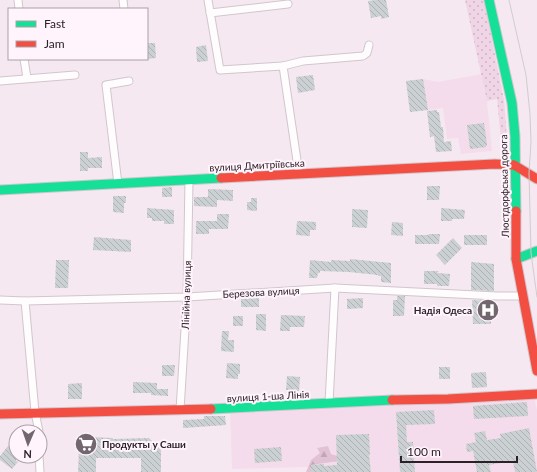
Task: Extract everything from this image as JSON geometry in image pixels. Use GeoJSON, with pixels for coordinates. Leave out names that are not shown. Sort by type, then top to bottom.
{"type":"FeatureCollection","features":[{"type":"Feature","properties":{"kind":"main road","name":"Люстдорфська дорога"},"geometry":{"type":"LineString","coordinates":[[489,0],[512,103],[515,136],[514,165],[516,258],[537,371]]}},
{"type":"Feature","properties":{"kind":"main road","name":"вулиця Дмитріївська"},"geometry":{"type":"LineString","coordinates":[[0,190],[496,164],[514,165]]}},
{"type":"Feature","properties":{"kind":"main road"},"geometry":{"type":"LineString","coordinates":[[514,165],[537,179]]}},
{"type":"Feature","properties":{"kind":"main road"},"geometry":{"type":"LineString","coordinates":[[516,258],[537,251]]}},
{"type":"Feature","properties":{"kind":"main road","name":"вулиця 1-ша Лінія"},"geometry":{"type":"LineString","coordinates":[[0,414],[180,410],[537,394]]}},
{"type":"Feature","properties":{"kind":"street"},"geometry":{"type":"LineString","coordinates":[[208,0],[220,70],[283,66],[303,61],[363,56],[367,53],[369,45]]}},
{"type":"Feature","properties":{"kind":"street"},"geometry":{"type":"LineString","coordinates":[[210,13],[288,4]]}},
{"type":"Feature","properties":{"kind":"street"},"geometry":{"type":"LineString","coordinates":[[24,60],[27,78]]}},
{"type":"Feature","properties":{"kind":"street"},"geometry":{"type":"LineString","coordinates":[[283,66],[299,174]]}},
{"type":"Feature","properties":{"kind":"street"},"geometry":{"type":"LineString","coordinates":[[0,81],[75,75]]}},
{"type":"Feature","properties":{"kind":"street"},"geometry":{"type":"LineString","coordinates":[[118,184],[106,85],[129,81]]}},
{"type":"Feature","properties":{"kind":"street","name":"Лінійна вулиця"},"geometry":{"type":"LineString","coordinates":[[180,410],[187,297],[189,180]]}},
{"type":"Feature","properties":{"kind":"street"},"geometry":{"type":"LineString","coordinates":[[329,403],[335,288]]}},
{"type":"Feature","properties":{"kind":"street","name":"Березова вулиця"},"geometry":{"type":"LineString","coordinates":[[0,300],[25,301],[187,297],[335,288],[522,296]]}},
{"type":"Feature","properties":{"kind":"street"},"geometry":{"type":"LineString","coordinates":[[25,301],[38,424]]}},
{"type":"Feature","properties":{"kind":"shaded area"},"geometry":{"type":"Polygon","coordinates":[[[465,0],[484,0],[504,100],[507,139],[501,140],[497,99],[487,101],[465,0]]]}},
{"type":"Feature","properties":{"kind":"shaded area"},"geometry":{"type":"Polygon","coordinates":[[[481,74],[487,101],[492,151],[461,154],[458,138],[447,139],[443,108],[410,112],[406,81],[423,79],[438,82],[481,74]]]}},
{"type":"Feature","properties":{"kind":"shaded area"},"geometry":{"type":"Polygon","coordinates":[[[534,396],[537,410],[537,472],[309,472],[309,467],[232,469],[230,411],[534,396]]]}},
{"type":"Feature","properties":{"kind":"green space"},"geometry":{"type":"Polygon","coordinates":[[[328,446],[331,454],[346,460],[311,465],[311,472],[306,472],[311,460],[320,453],[317,448],[328,446]]]}},
{"type":"Feature","properties":{"kind":"building"},"geometry":{"type":"Polygon","coordinates":[[[386,0],[389,17],[381,19],[381,16],[371,18],[368,1],[386,0]]]}},
{"type":"Feature","properties":{"kind":"building"},"geometry":{"type":"Polygon","coordinates":[[[148,43],[155,43],[156,58],[148,59],[148,43]]]}},
{"type":"Feature","properties":{"kind":"building"},"geometry":{"type":"Polygon","coordinates":[[[206,45],[208,61],[197,62],[196,47],[206,45]]]}},
{"type":"Feature","properties":{"kind":"building"},"geometry":{"type":"Polygon","coordinates":[[[313,75],[315,90],[298,93],[296,77],[313,75]]]}},
{"type":"Feature","properties":{"kind":"building"},"geometry":{"type":"Polygon","coordinates":[[[423,79],[428,110],[410,112],[406,81],[423,79]]]}},
{"type":"Feature","properties":{"kind":"building"},"geometry":{"type":"Polygon","coordinates":[[[437,110],[437,112],[439,112],[441,127],[443,127],[444,142],[451,141],[452,151],[436,152],[434,136],[430,137],[427,111],[437,110]]]}},
{"type":"Feature","properties":{"kind":"building"},"geometry":{"type":"Polygon","coordinates":[[[484,123],[487,144],[486,147],[470,149],[467,125],[484,123]]]}},
{"type":"Feature","properties":{"kind":"building"},"geometry":{"type":"Polygon","coordinates":[[[80,152],[88,152],[88,158],[102,157],[102,168],[88,168],[88,171],[80,171],[80,152]]]}},
{"type":"Feature","properties":{"kind":"building"},"geometry":{"type":"Polygon","coordinates":[[[427,186],[440,186],[439,200],[427,200],[427,186]]]}},
{"type":"Feature","properties":{"kind":"building"},"geometry":{"type":"Polygon","coordinates":[[[172,187],[172,197],[162,197],[162,188],[172,187]]]}},
{"type":"Feature","properties":{"kind":"building"},"geometry":{"type":"Polygon","coordinates":[[[208,189],[233,190],[233,201],[217,200],[217,207],[194,206],[194,197],[208,197],[208,189]]]}},
{"type":"Feature","properties":{"kind":"building"},"geometry":{"type":"Polygon","coordinates":[[[113,196],[126,196],[124,213],[113,212],[113,196]]]}},
{"type":"Feature","properties":{"kind":"building"},"geometry":{"type":"Polygon","coordinates":[[[251,198],[257,198],[257,211],[247,210],[247,202],[251,202],[251,198]]]}},
{"type":"Feature","properties":{"kind":"building"},"geometry":{"type":"Polygon","coordinates":[[[147,208],[174,210],[174,224],[164,224],[164,221],[152,221],[152,218],[147,218],[147,208]]]}},
{"type":"Feature","properties":{"kind":"building"},"geometry":{"type":"Polygon","coordinates":[[[441,208],[465,210],[464,219],[441,221],[441,208]]]}},
{"type":"Feature","properties":{"kind":"building"},"geometry":{"type":"Polygon","coordinates":[[[352,209],[368,210],[367,228],[352,227],[352,209]]]}},
{"type":"Feature","properties":{"kind":"building"},"geometry":{"type":"Polygon","coordinates":[[[217,214],[229,214],[228,229],[209,229],[209,234],[196,234],[196,221],[217,221],[217,214]]]}},
{"type":"Feature","properties":{"kind":"building"},"geometry":{"type":"Polygon","coordinates":[[[297,221],[316,222],[316,230],[310,230],[310,236],[296,235],[297,221]]]}},
{"type":"Feature","properties":{"kind":"building"},"geometry":{"type":"Polygon","coordinates":[[[392,222],[403,223],[403,236],[391,235],[392,222]]]}},
{"type":"Feature","properties":{"kind":"building"},"geometry":{"type":"Polygon","coordinates":[[[440,234],[439,244],[415,244],[415,235],[440,234]]]}},
{"type":"Feature","properties":{"kind":"building"},"geometry":{"type":"Polygon","coordinates":[[[464,235],[487,235],[487,245],[464,245],[464,235]]]}},
{"type":"Feature","properties":{"kind":"building"},"geometry":{"type":"Polygon","coordinates":[[[94,237],[131,240],[131,252],[93,250],[94,237]]]}},
{"type":"Feature","properties":{"kind":"building"},"geometry":{"type":"Polygon","coordinates":[[[453,238],[462,248],[445,265],[436,255],[453,238]]]}},
{"type":"Feature","properties":{"kind":"building"},"geometry":{"type":"Polygon","coordinates":[[[350,259],[391,263],[391,283],[381,282],[381,276],[378,275],[349,272],[320,271],[317,278],[309,278],[310,260],[331,262],[331,260],[350,261],[350,259]]]}},
{"type":"Feature","properties":{"kind":"building"},"geometry":{"type":"Polygon","coordinates":[[[56,260],[69,260],[68,288],[55,288],[56,260]]]}},
{"type":"Feature","properties":{"kind":"building"},"geometry":{"type":"Polygon","coordinates":[[[471,262],[494,264],[494,291],[471,290],[471,262]]]}},
{"type":"Feature","properties":{"kind":"building"},"geometry":{"type":"Polygon","coordinates":[[[424,271],[439,271],[437,273],[450,274],[449,286],[424,284],[424,271]]]}},
{"type":"Feature","properties":{"kind":"building"},"geometry":{"type":"Polygon","coordinates":[[[397,296],[405,296],[404,316],[393,316],[393,300],[397,300],[397,296]]]}},
{"type":"Feature","properties":{"kind":"building"},"geometry":{"type":"Polygon","coordinates":[[[259,298],[259,307],[241,307],[241,299],[259,298]]]}},
{"type":"Feature","properties":{"kind":"building"},"geometry":{"type":"Polygon","coordinates":[[[363,298],[363,308],[347,309],[347,299],[363,298]]]}},
{"type":"Feature","properties":{"kind":"building"},"geometry":{"type":"Polygon","coordinates":[[[472,300],[491,301],[491,324],[473,324],[472,300]]]}},
{"type":"Feature","properties":{"kind":"building"},"geometry":{"type":"Polygon","coordinates":[[[256,314],[266,314],[266,331],[256,330],[256,314]]]}},
{"type":"Feature","properties":{"kind":"building"},"geometry":{"type":"Polygon","coordinates":[[[281,315],[305,316],[304,327],[290,327],[290,331],[280,331],[281,315]]]}},
{"type":"Feature","properties":{"kind":"building"},"geometry":{"type":"Polygon","coordinates":[[[233,316],[243,316],[243,326],[233,326],[233,316]]]}},
{"type":"Feature","properties":{"kind":"building"},"geometry":{"type":"Polygon","coordinates":[[[222,331],[229,331],[228,340],[234,340],[234,352],[221,351],[222,331]]]}},
{"type":"Feature","properties":{"kind":"building"},"geometry":{"type":"Polygon","coordinates":[[[227,363],[240,364],[240,374],[238,374],[238,379],[226,378],[227,363]]]}},
{"type":"Feature","properties":{"kind":"building"},"geometry":{"type":"Polygon","coordinates":[[[162,365],[175,365],[174,376],[162,376],[162,365]]]}},
{"type":"Feature","properties":{"kind":"building"},"geometry":{"type":"Polygon","coordinates":[[[439,367],[450,367],[450,379],[439,379],[439,367]]]}},
{"type":"Feature","properties":{"kind":"building"},"geometry":{"type":"Polygon","coordinates":[[[486,372],[487,387],[472,388],[471,373],[486,372]]]}},
{"type":"Feature","properties":{"kind":"building"},"geometry":{"type":"Polygon","coordinates":[[[287,376],[300,377],[299,391],[286,390],[287,376]]]}},
{"type":"Feature","properties":{"kind":"building"},"geometry":{"type":"Polygon","coordinates":[[[133,382],[157,383],[157,389],[168,389],[168,396],[151,395],[151,393],[133,393],[133,382]]]}},
{"type":"Feature","properties":{"kind":"building"},"geometry":{"type":"Polygon","coordinates":[[[82,383],[82,399],[68,399],[68,384],[82,383]]]}},
{"type":"Feature","properties":{"kind":"building"},"geometry":{"type":"Polygon","coordinates":[[[527,402],[528,416],[474,419],[473,406],[527,402]]]}},
{"type":"Feature","properties":{"kind":"building"},"geometry":{"type":"Polygon","coordinates":[[[434,410],[435,424],[406,425],[407,442],[413,442],[415,472],[400,472],[396,412],[434,410]]]}},
{"type":"Feature","properties":{"kind":"building"},"geometry":{"type":"Polygon","coordinates":[[[204,416],[225,416],[226,425],[183,428],[183,420],[204,419],[204,416]]]}},
{"type":"Feature","properties":{"kind":"building"},"geometry":{"type":"Polygon","coordinates":[[[529,428],[537,472],[515,472],[513,461],[489,465],[491,472],[477,472],[473,451],[467,452],[466,444],[476,442],[474,433],[485,431],[487,440],[501,438],[500,434],[529,428]]]}},
{"type":"Feature","properties":{"kind":"building"},"geometry":{"type":"Polygon","coordinates":[[[369,434],[371,472],[311,472],[311,465],[337,465],[336,435],[369,434]]]}},
{"type":"Feature","properties":{"kind":"building"},"geometry":{"type":"Polygon","coordinates":[[[90,437],[113,439],[149,438],[161,450],[161,472],[141,472],[141,458],[96,458],[96,472],[78,472],[79,449],[90,437]]]}},
{"type":"Feature","properties":{"kind":"building"},"geometry":{"type":"Polygon","coordinates":[[[8,446],[8,464],[16,464],[12,469],[0,460],[0,456],[8,446]]]}},
{"type":"Feature","properties":{"kind":"building"},"geometry":{"type":"Polygon","coordinates":[[[281,447],[282,461],[255,463],[254,449],[281,447]]]}},
{"type":"Feature","properties":{"kind":"tram line"},"geometry":{"type":"LineString","coordinates":[[509,0],[526,75],[530,114],[531,142],[529,173],[531,253],[537,297]]}},
{"type":"Feature","properties":{"kind":"traffic: fast"},"geometry":{"type":"LineString","coordinates":[[489,0],[512,103],[515,136],[516,211]]}},
{"type":"Feature","properties":{"kind":"traffic: fast"},"geometry":{"type":"LineString","coordinates":[[0,190],[221,178]]}},
{"type":"Feature","properties":{"kind":"traffic: fast"},"geometry":{"type":"LineString","coordinates":[[516,259],[537,251]]}},
{"type":"Feature","properties":{"kind":"traffic: fast"},"geometry":{"type":"LineString","coordinates":[[211,409],[392,400]]}},
{"type":"Feature","properties":{"kind":"traffic: jam"},"geometry":{"type":"LineString","coordinates":[[221,178],[495,164],[514,165]]}},
{"type":"Feature","properties":{"kind":"traffic: jam"},"geometry":{"type":"LineString","coordinates":[[514,165],[537,179]]}},
{"type":"Feature","properties":{"kind":"traffic: jam"},"geometry":{"type":"LineString","coordinates":[[516,211],[516,259],[537,371]]}},
{"type":"Feature","properties":{"kind":"traffic: jam"},"geometry":{"type":"LineString","coordinates":[[392,400],[448,399],[537,394]]}},
{"type":"Feature","properties":{"kind":"traffic: jam"},"geometry":{"type":"LineString","coordinates":[[0,414],[211,409]]}},
{"type":"Feature","properties":{"kind":"place","name":"Надія Одеса"},"geometry":{"type":"Point","coordinates":[488,310]}},
{"type":"Feature","properties":{"kind":"place","name":"Продукты у Саши"},"geometry":{"type":"Point","coordinates":[86,444]}}]}
